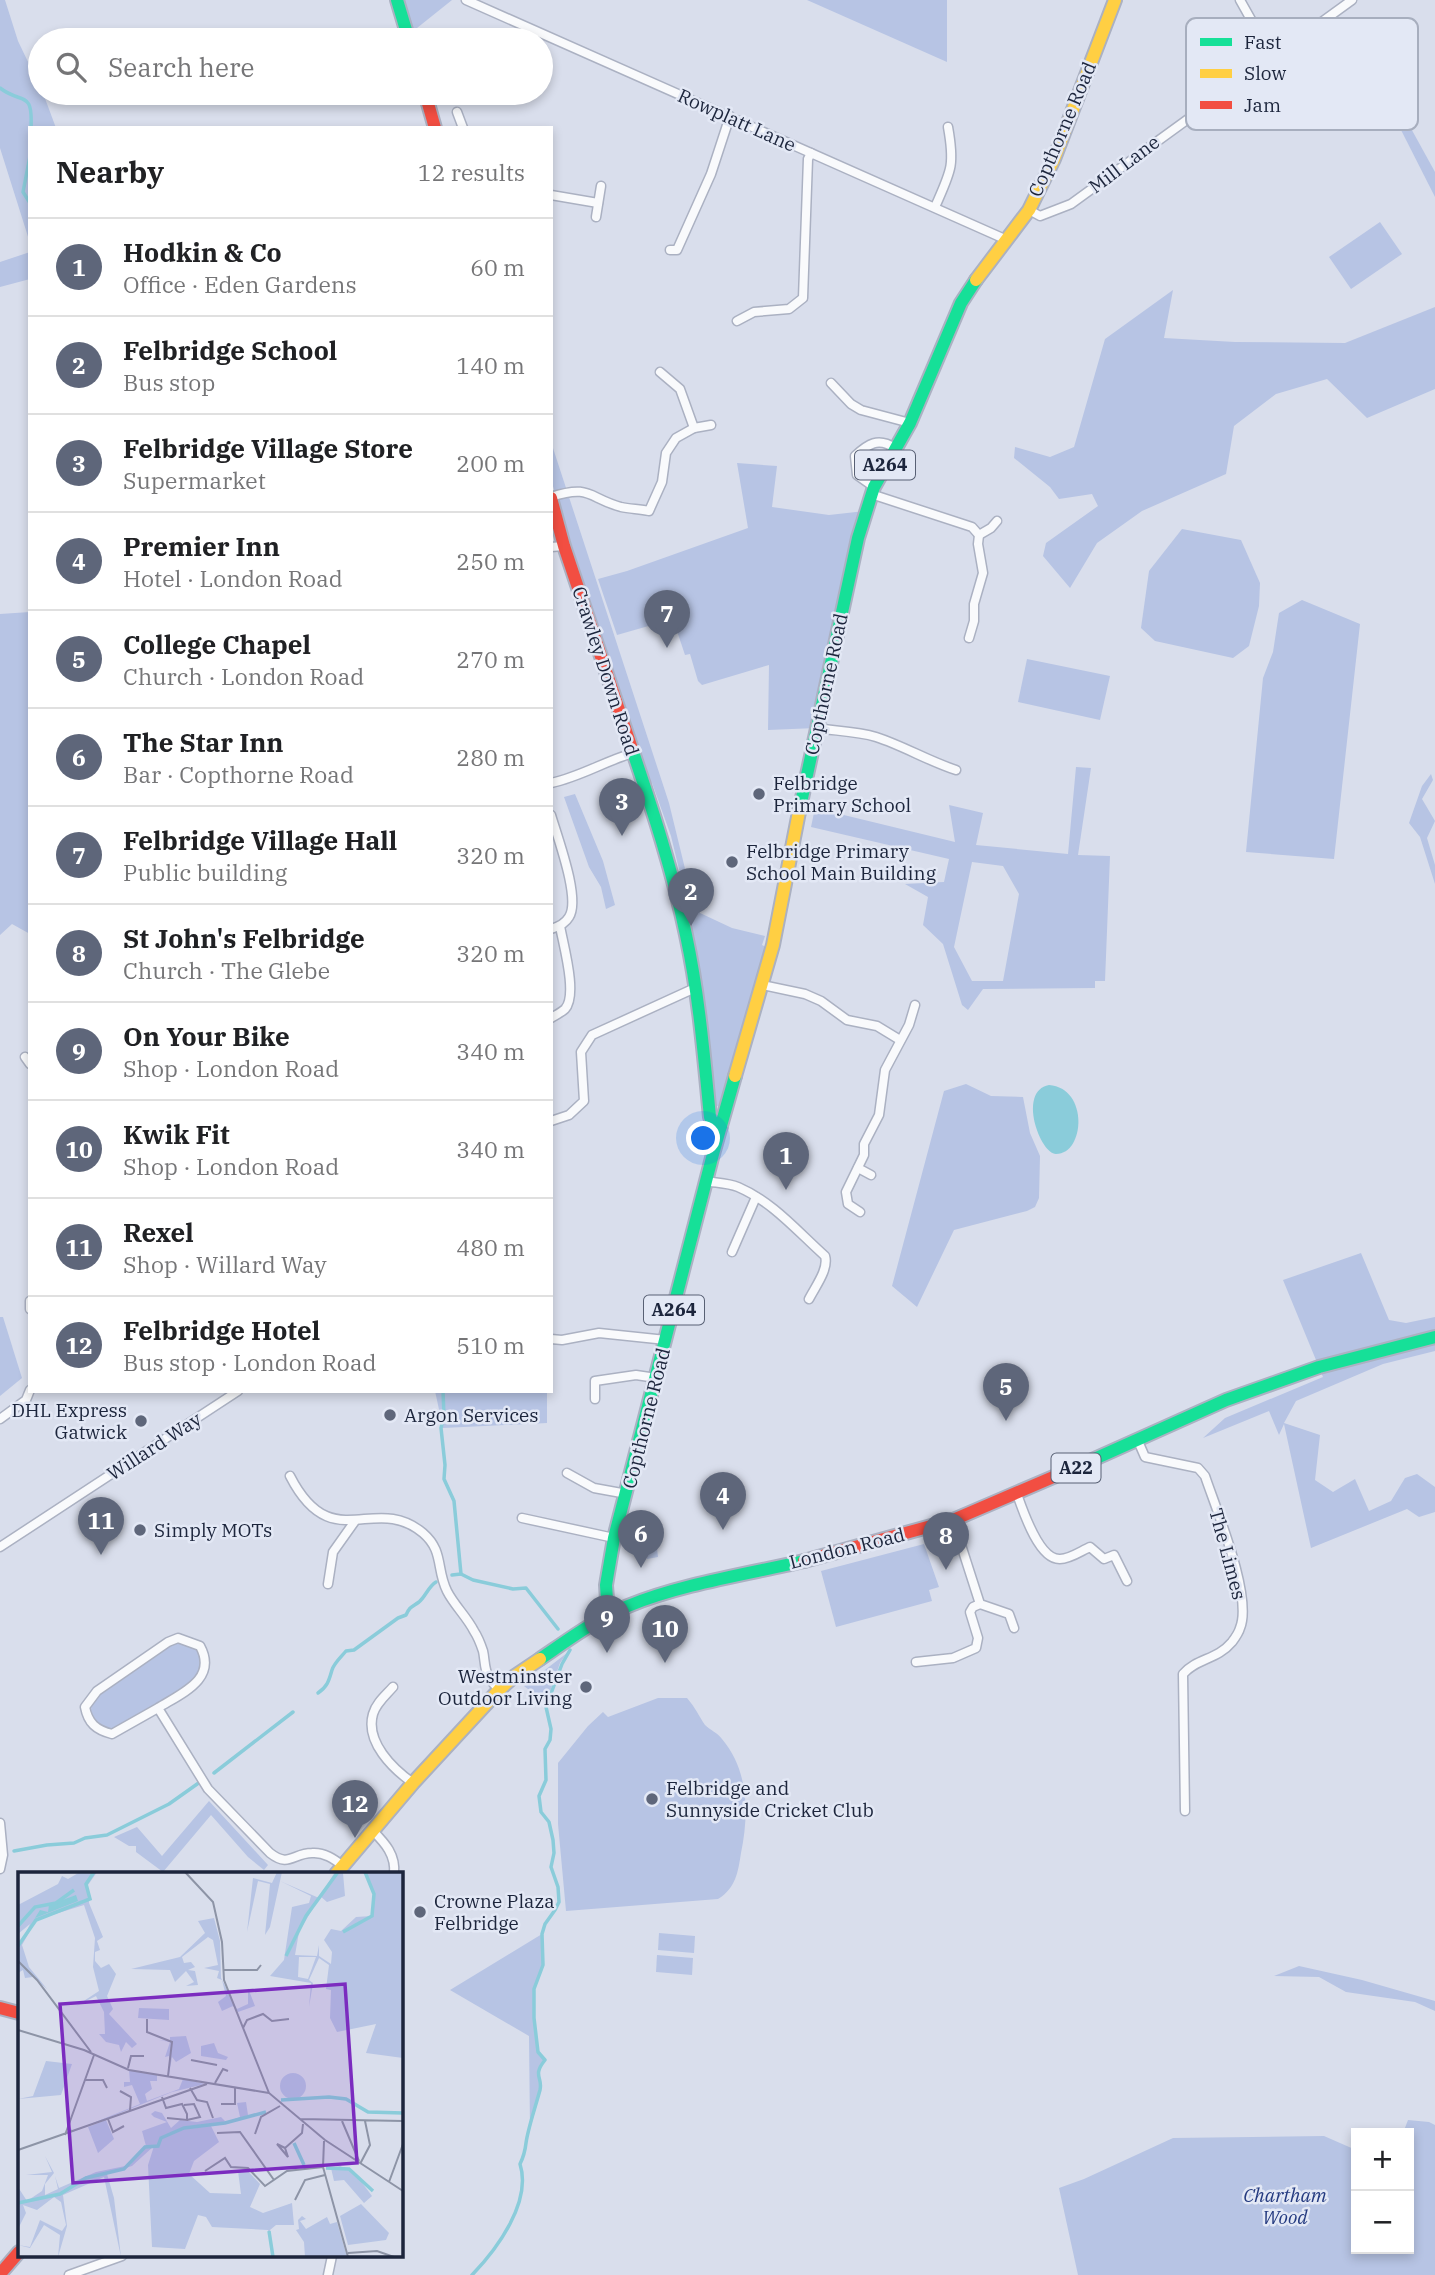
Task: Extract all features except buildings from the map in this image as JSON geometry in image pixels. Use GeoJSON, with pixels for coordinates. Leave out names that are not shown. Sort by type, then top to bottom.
{"type":"FeatureCollection","features":[{"type":"Feature","properties":{"kind":"main road"},"geometry":{"type":"LineString","coordinates":[[397,0],[405,28]]}},
{"type":"Feature","properties":{"kind":"main road","name":"Copthorne Road"},"geometry":{"type":"LineString","coordinates":[[608,1615],[606,1585],[614,1538],[705,1181],[773,945],[816,728],[858,538],[873,491],[910,423],[961,303],[1029,210],[1054,159],[1115,0]]}},
{"type":"Feature","properties":{"kind":"main road"},"geometry":{"type":"LineString","coordinates":[[428,105],[434,126]]}},
{"type":"Feature","properties":{"kind":"main road","name":"Crawley Down Road"},"geometry":{"type":"LineString","coordinates":[[553,512],[558,547],[664,844],[682,915],[695,988],[710,1117],[713,1123],[721,1126]]}},
{"type":"Feature","properties":{"kind":"main road","name":"London Road"},"geometry":{"type":"LineString","coordinates":[[340,1870],[413,1783],[499,1690],[521,1672],[608,1615],[675,1591],[839,1553],[953,1520],[1227,1400],[1319,1367],[1435,1337]]}},
{"type":"Feature","properties":{"kind":"main road"},"geometry":{"type":"LineString","coordinates":[[0,2008],[18,2013]]}},
{"type":"Feature","properties":{"kind":"main road"},"geometry":{"type":"LineString","coordinates":[[0,2274],[18,2253]]}},
{"type":"Feature","properties":{"kind":"street","name":"Rowplatt Lane"},"geometry":{"type":"LineString","coordinates":[[466,0],[530,28]]}},
{"type":"Feature","properties":{"kind":"street"},"geometry":{"type":"LineString","coordinates":[[1240,0],[1250,18]]}},
{"type":"Feature","properties":{"kind":"street","name":"Mill Lane"},"geometry":{"type":"LineString","coordinates":[[1327,18],[1352,0]]}},
{"type":"Feature","properties":{"kind":"street","name":"Rowplatt Lane"},"geometry":{"type":"LineString","coordinates":[[553,38],[1007,240]]}},
{"type":"Feature","properties":{"kind":"street"},"geometry":{"type":"LineString","coordinates":[[457,112],[462,126]]}},
{"type":"Feature","properties":{"kind":"street"},"geometry":{"type":"LineString","coordinates":[[670,250],[677,250],[683,237],[711,174],[730,116]]}},
{"type":"Feature","properties":{"kind":"street","name":"Mill Lane"},"geometry":{"type":"LineString","coordinates":[[1029,210],[1040,216],[1071,204],[1186,120]]}},
{"type":"Feature","properties":{"kind":"street"},"geometry":{"type":"LineString","coordinates":[[935,206],[952,169],[948,127]]}},
{"type":"Feature","properties":{"kind":"street"},"geometry":{"type":"LineString","coordinates":[[737,321],[754,312],[789,309],[803,298],[808,159],[811,153]]}},
{"type":"Feature","properties":{"kind":"street"},"geometry":{"type":"LineString","coordinates":[[596,217],[601,186]]}},
{"type":"Feature","properties":{"kind":"street"},"geometry":{"type":"LineString","coordinates":[[553,195],[598,203]]}},
{"type":"Feature","properties":{"kind":"street"},"geometry":{"type":"LineString","coordinates":[[660,372],[680,389],[694,428]]}},
{"type":"Feature","properties":{"kind":"street"},"geometry":{"type":"LineString","coordinates":[[831,383],[850,404],[861,410],[910,423]]}},
{"type":"Feature","properties":{"kind":"street"},"geometry":{"type":"LineString","coordinates":[[553,497],[577,491],[597,495],[619,506],[649,511],[662,482],[666,453],[677,438],[694,428],[711,425]]}},
{"type":"Feature","properties":{"kind":"street"},"geometry":{"type":"LineString","coordinates":[[895,448],[885,442],[869,443],[855,456],[857,475],[873,491],[972,527],[979,535],[983,573],[969,638]]}},
{"type":"Feature","properties":{"kind":"street"},"geometry":{"type":"LineString","coordinates":[[979,535],[997,521]]}},
{"type":"Feature","properties":{"kind":"street"},"geometry":{"type":"LineString","coordinates":[[816,728],[872,736],[957,770]]}},
{"type":"Feature","properties":{"kind":"street"},"geometry":{"type":"LineString","coordinates":[[553,783],[571,779],[607,761],[633,753]]}},
{"type":"Feature","properties":{"kind":"street"},"geometry":{"type":"LineString","coordinates":[[553,822],[573,893],[570,916],[556,928],[570,982],[570,1000],[565,1009],[553,1017]]}},
{"type":"Feature","properties":{"kind":"street"},"geometry":{"type":"LineString","coordinates":[[762,985],[805,994],[847,1020],[877,1026],[900,1040]]}},
{"type":"Feature","properties":{"kind":"street"},"geometry":{"type":"LineString","coordinates":[[553,1120],[569,1115],[584,1101],[581,1052],[592,1035],[695,988]]}},
{"type":"Feature","properties":{"kind":"street"},"geometry":{"type":"LineString","coordinates":[[860,1212],[848,1204],[845,1198],[864,1155],[864,1144],[879,1115],[885,1070],[909,1025],[915,1004]]}},
{"type":"Feature","properties":{"kind":"street"},"geometry":{"type":"LineString","coordinates":[[858,1168],[871,1175]]}},
{"type":"Feature","properties":{"kind":"street"},"geometry":{"type":"LineString","coordinates":[[705,1181],[736,1186],[756,1197],[790,1220],[825,1256],[827,1261],[809,1299]]}},
{"type":"Feature","properties":{"kind":"street"},"geometry":{"type":"LineString","coordinates":[[732,1252],[756,1197]]}},
{"type":"Feature","properties":{"kind":"street"},"geometry":{"type":"LineString","coordinates":[[553,1339],[599,1333],[666,1340]]}},
{"type":"Feature","properties":{"kind":"street"},"geometry":{"type":"LineString","coordinates":[[595,1399],[596,1381],[636,1375],[656,1378]]}},
{"type":"Feature","properties":{"kind":"street"},"geometry":{"type":"LineString","coordinates":[[0,1419],[26,1401],[29,1393]]}},
{"type":"Feature","properties":{"kind":"street","name":"Willard Way"},"geometry":{"type":"LineString","coordinates":[[0,1547],[235,1393]]}},
{"type":"Feature","properties":{"kind":"street","name":"The Limes"},"geometry":{"type":"LineString","coordinates":[[1138,1441],[1145,1457],[1198,1468],[1205,1476],[1235,1564],[1243,1609],[1241,1627],[1220,1655],[1188,1667],[1182,1674],[1185,1811]]}},
{"type":"Feature","properties":{"kind":"street"},"geometry":{"type":"LineString","coordinates":[[567,1473],[594,1488],[627,1494]]}},
{"type":"Feature","properties":{"kind":"street"},"geometry":{"type":"LineString","coordinates":[[290,1476],[296,1489],[320,1514],[331,1519],[355,1521],[369,1517],[396,1518],[422,1532],[438,1550],[446,1590],[474,1631],[483,1650],[487,1676],[499,1690]]}},
{"type":"Feature","properties":{"kind":"street"},"geometry":{"type":"LineString","coordinates":[[1017,1494],[1044,1553],[1054,1559],[1063,1560],[1090,1547],[1104,1559],[1114,1555],[1127,1581]]}},
{"type":"Feature","properties":{"kind":"street"},"geometry":{"type":"LineString","coordinates":[[522,1518],[614,1538]]}},
{"type":"Feature","properties":{"kind":"street"},"geometry":{"type":"LineString","coordinates":[[953,1520],[980,1604]]}},
{"type":"Feature","properties":{"kind":"street"},"geometry":{"type":"LineString","coordinates":[[328,1584],[332,1552],[355,1521]]}},
{"type":"Feature","properties":{"kind":"street"},"geometry":{"type":"LineString","coordinates":[[916,1662],[953,1658],[976,1648],[978,1638],[970,1612],[980,1604],[1009,1614],[1014,1628]]}},
{"type":"Feature","properties":{"kind":"street"},"geometry":{"type":"LineString","coordinates":[[178,1638],[190,1640],[200,1646],[206,1656],[205,1669],[200,1679],[158,1708],[112,1734],[91,1724],[85,1707],[97,1691],[168,1642],[178,1638]]}},
{"type":"Feature","properties":{"kind":"street"},"geometry":{"type":"LineString","coordinates":[[393,1687],[373,1713],[372,1726],[376,1742],[385,1758],[413,1783]]}},
{"type":"Feature","properties":{"kind":"street"},"geometry":{"type":"LineString","coordinates":[[158,1708],[208,1789],[270,1853],[279,1860],[312,1853],[331,1857],[340,1870]]}},
{"type":"Feature","properties":{"kind":"street"},"geometry":{"type":"LineString","coordinates":[[0,1824],[3,1855],[0,1869]]}},
{"type":"Feature","properties":{"kind":"street"},"geometry":{"type":"LineString","coordinates":[[373,1830],[388,1847],[395,1866],[394,1872]]}},
{"type":"Feature","properties":{"kind":"street"},"geometry":{"type":"LineString","coordinates":[[69,2275],[116,2258]]}},
{"type":"Feature","properties":{"kind":"green space"},"geometry":{"type":"Polygon","coordinates":[[[0,0],[5,0],[28,62],[28,105],[47,105],[55,126],[28,126],[28,237],[0,148],[0,0]]]}},
{"type":"Feature","properties":{"kind":"green space"},"geometry":{"type":"Polygon","coordinates":[[[401,0],[452,0],[417,28],[410,28],[401,0]]]}},
{"type":"Feature","properties":{"kind":"green space"},"geometry":{"type":"Polygon","coordinates":[[[807,0],[947,0],[947,62],[807,0]]]}},
{"type":"Feature","properties":{"kind":"green space"},"geometry":{"type":"Polygon","coordinates":[[[1401,130],[1412,130],[1435,172],[1435,197],[1401,130]]]}},
{"type":"Feature","properties":{"kind":"green space"},"geometry":{"type":"Polygon","coordinates":[[[1380,222],[1402,254],[1351,289],[1329,257],[1380,222]]]}},
{"type":"Feature","properties":{"kind":"green space"},"geometry":{"type":"Polygon","coordinates":[[[28,253],[28,280],[0,287],[0,262],[28,253]]]}},
{"type":"Feature","properties":{"kind":"green space"},"geometry":{"type":"Polygon","coordinates":[[[1173,290],[1164,338],[1345,343],[1435,307],[1435,389],[1367,418],[1327,379],[1276,394],[1234,426],[1226,474],[1142,511],[1097,543],[1070,588],[1043,556],[1046,543],[1098,506],[1092,494],[1059,499],[1050,487],[1014,458],[1015,447],[1050,457],[1074,447],[1105,339],[1173,290]]]}},
{"type":"Feature","properties":{"kind":"green space"},"geometry":{"type":"Polygon","coordinates":[[[553,448],[669,803],[689,885],[683,886],[671,836],[652,783],[647,781],[553,486],[553,448]]]}},
{"type":"Feature","properties":{"kind":"green space"},"geometry":{"type":"Polygon","coordinates":[[[737,463],[777,466],[772,507],[829,515],[865,511],[816,728],[768,730],[769,665],[702,685],[698,681],[690,654],[685,655],[673,619],[617,635],[598,579],[748,528],[737,463]]]}},
{"type":"Feature","properties":{"kind":"green space"},"geometry":{"type":"Polygon","coordinates":[[[1182,529],[1241,540],[1260,583],[1259,606],[1249,646],[1233,658],[1155,641],[1141,628],[1149,571],[1182,529]]]}},
{"type":"Feature","properties":{"kind":"green space"},"geometry":{"type":"Polygon","coordinates":[[[1302,600],[1360,624],[1334,859],[1246,852],[1263,678],[1273,652],[1279,613],[1302,600]]]}},
{"type":"Feature","properties":{"kind":"green space"},"geometry":{"type":"Polygon","coordinates":[[[28,612],[28,933],[12,924],[0,935],[0,614],[28,612]]]}},
{"type":"Feature","properties":{"kind":"green space"},"geometry":{"type":"Polygon","coordinates":[[[1027,659],[1110,676],[1100,720],[1018,702],[1027,659]]]}},
{"type":"Feature","properties":{"kind":"green space"},"geometry":{"type":"Polygon","coordinates":[[[1076,767],[1091,768],[1078,855],[1110,856],[1105,981],[1095,981],[1095,988],[983,989],[968,1010],[962,1005],[943,944],[923,925],[928,897],[905,884],[944,882],[949,859],[811,827],[815,808],[955,842],[949,805],[983,813],[976,845],[1068,854],[1076,767]],[[972,862],[954,947],[972,981],[1003,981],[1019,894],[1003,866],[972,862]]]}},
{"type":"Feature","properties":{"kind":"green space"},"geometry":{"type":"Polygon","coordinates":[[[1431,774],[1433,780],[1422,799],[1435,821],[1427,838],[1435,865],[1435,884],[1420,837],[1409,823],[1422,786],[1431,774]]]}},
{"type":"Feature","properties":{"kind":"green space"},"geometry":{"type":"Polygon","coordinates":[[[575,794],[603,861],[615,905],[606,909],[601,887],[589,867],[564,797],[575,794]]]}},
{"type":"Feature","properties":{"kind":"green space"},"geometry":{"type":"Polygon","coordinates":[[[689,887],[700,913],[732,928],[765,936],[762,945],[766,947],[722,1105],[714,1107],[705,1025],[683,888],[689,887]]]}},
{"type":"Feature","properties":{"kind":"green space"},"geometry":{"type":"Polygon","coordinates":[[[966,1084],[991,1096],[1023,1097],[1030,1133],[1040,1156],[1039,1198],[1035,1207],[1027,1211],[954,1230],[917,1307],[892,1286],[944,1091],[966,1084]]]}},
{"type":"Feature","properties":{"kind":"green space"},"geometry":{"type":"Polygon","coordinates":[[[1361,1253],[1389,1320],[1406,1323],[1435,1317],[1435,1351],[1383,1364],[1296,1401],[1284,1423],[1320,1435],[1315,1480],[1333,1492],[1355,1479],[1369,1511],[1391,1501],[1405,1478],[1417,1474],[1435,1487],[1435,1512],[1419,1517],[1407,1509],[1311,1548],[1284,1424],[1279,1435],[1269,1411],[1203,1438],[1225,1418],[1323,1377],[1283,1280],[1361,1253]]]}},
{"type":"Feature","properties":{"kind":"green space"},"geometry":{"type":"Polygon","coordinates":[[[0,1317],[3,1317],[22,1378],[0,1396],[0,1317]]]}},
{"type":"Feature","properties":{"kind":"green space"},"geometry":{"type":"Polygon","coordinates":[[[435,1393],[547,1393],[547,1423],[443,1428],[435,1393]]]}},
{"type":"Feature","properties":{"kind":"green space"},"geometry":{"type":"Polygon","coordinates":[[[656,1540],[658,1557],[647,1559],[646,1550],[632,1551],[632,1543],[656,1540]]]}},
{"type":"Feature","properties":{"kind":"green space"},"geometry":{"type":"Polygon","coordinates":[[[924,1544],[939,1587],[929,1590],[932,1601],[836,1627],[821,1571],[924,1544]]]}},
{"type":"Feature","properties":{"kind":"green space"},"geometry":{"type":"Polygon","coordinates":[[[172,1644],[192,1644],[201,1658],[200,1670],[193,1680],[117,1729],[104,1728],[95,1721],[91,1710],[94,1698],[172,1644]]]}},
{"type":"Feature","properties":{"kind":"green space"},"geometry":{"type":"Polygon","coordinates":[[[567,1653],[560,1663],[546,1703],[524,1686],[567,1653]]]}},
{"type":"Feature","properties":{"kind":"green space","name":"Felbridge and Sunnyside Cricket Club"},"geometry":{"type":"Polygon","coordinates":[[[658,1698],[687,1698],[705,1725],[722,1739],[731,1751],[737,1765],[746,1808],[744,1838],[735,1879],[729,1890],[718,1899],[566,1911],[558,1824],[558,1763],[603,1712],[608,1717],[658,1698]]]}},
{"type":"Feature","properties":{"kind":"green space"},"geometry":{"type":"Polygon","coordinates":[[[209,1801],[268,1865],[264,1870],[248,1857],[211,1815],[163,1872],[136,1852],[136,1846],[129,1846],[114,1837],[137,1827],[162,1856],[209,1801]]]}},
{"type":"Feature","properties":{"kind":"green space"},"geometry":{"type":"Polygon","coordinates":[[[659,1933],[695,1936],[694,1953],[658,1950],[659,1933]]]}},
{"type":"Feature","properties":{"kind":"green space"},"geometry":{"type":"Polygon","coordinates":[[[542,1934],[543,1965],[534,1989],[534,2018],[538,2052],[545,2060],[539,2072],[540,2091],[530,2130],[529,2036],[450,1990],[542,1934]]]}},
{"type":"Feature","properties":{"kind":"green space"},"geometry":{"type":"Polygon","coordinates":[[[657,1955],[693,1958],[692,1975],[656,1972],[657,1955]]]}},
{"type":"Feature","properties":{"kind":"green space"},"geometry":{"type":"Polygon","coordinates":[[[1299,1966],[1362,1980],[1435,2001],[1435,2011],[1415,2002],[1346,1992],[1319,1977],[1274,1976],[1299,1966]]]}},
{"type":"Feature","properties":{"kind":"green space","name":"Chartham Wood"},"geometry":{"type":"Polygon","coordinates":[[[1408,2120],[1435,2125],[1435,2275],[1078,2275],[1059,2188],[1173,2138],[1324,2136],[1351,2148],[1351,2254],[1414,2254],[1414,2128],[1405,2128],[1408,2120]]]}},
{"type":"Feature","properties":{"kind":"shaded area"},"geometry":{"type":"Polygon","coordinates":[[[1049,1085],[1062,1089],[1071,1097],[1078,1121],[1073,1144],[1066,1151],[1056,1154],[1050,1151],[1038,1134],[1033,1109],[1034,1098],[1039,1090],[1049,1085]]]}},
{"type":"Feature","properties":{"kind":"waterway"},"geometry":{"type":"LineString","coordinates":[[0,88],[28,103]]}},
{"type":"Feature","properties":{"kind":"waterway"},"geometry":{"type":"LineString","coordinates":[[29,105],[31,126]]}},
{"type":"Feature","properties":{"kind":"waterway"},"geometry":{"type":"LineString","coordinates":[[28,166],[23,192],[28,200]]}},
{"type":"Feature","properties":{"kind":"waterway"},"geometry":{"type":"LineString","coordinates":[[443,1393],[444,1416],[441,1428],[444,1479],[454,1501],[461,1574],[452,1575]]}},
{"type":"Feature","properties":{"kind":"waterway"},"geometry":{"type":"LineString","coordinates":[[461,1574],[473,1580],[513,1589],[526,1588],[558,1629]]}},
{"type":"Feature","properties":{"kind":"waterway"},"geometry":{"type":"LineString","coordinates":[[318,1693],[326,1685],[334,1665],[346,1651],[354,1650],[406,1615],[436,1582]]}},
{"type":"Feature","properties":{"kind":"waterway"},"geometry":{"type":"LineString","coordinates":[[472,2275],[492,2252],[517,2209],[521,2194],[520,2164],[541,2086],[538,2073],[545,2060],[538,2052],[534,1989],[543,1965],[542,1934],[559,1902],[558,1887],[551,1867],[553,1840],[549,1822],[541,1812],[539,1796],[546,1780],[545,1749],[550,1740],[551,1729],[546,1707],[570,1650]]}},
{"type":"Feature","properties":{"kind":"waterway"},"geometry":{"type":"LineString","coordinates":[[214,1773],[293,1712]]}},
{"type":"Feature","properties":{"kind":"waterway"},"geometry":{"type":"LineString","coordinates":[[14,1851],[74,1843],[85,1838],[107,1835],[169,1804],[200,1782]]}},
{"type":"Feature","properties":{"kind":"traffic: fast"},"geometry":{"type":"LineString","coordinates":[[397,0],[405,28]]}},
{"type":"Feature","properties":{"kind":"traffic: fast"},"geometry":{"type":"LineString","coordinates":[[799,812],[858,538],[874,487],[910,423],[961,303],[976,280]]}},
{"type":"Feature","properties":{"kind":"traffic: fast"},"geometry":{"type":"LineString","coordinates":[[632,749],[681,911],[698,1003],[710,1117],[713,1123],[721,1126]]}},
{"type":"Feature","properties":{"kind":"traffic: fast"},"geometry":{"type":"LineString","coordinates":[[608,1615],[606,1585],[614,1538],[735,1076]]}},
{"type":"Feature","properties":{"kind":"traffic: fast"},"geometry":{"type":"LineString","coordinates":[[1072,1469],[1226,1400],[1319,1367],[1435,1337]]}},
{"type":"Feature","properties":{"kind":"traffic: fast"},"geometry":{"type":"LineString","coordinates":[[540,1659],[605,1617],[648,1598],[804,1561]]}},
{"type":"Feature","properties":{"kind":"traffic: slow"},"geometry":{"type":"LineString","coordinates":[[976,280],[1029,210],[1054,159],[1115,0]]}},
{"type":"Feature","properties":{"kind":"traffic: slow"},"geometry":{"type":"LineString","coordinates":[[735,1076],[773,945],[799,812]]}},
{"type":"Feature","properties":{"kind":"traffic: slow"},"geometry":{"type":"LineString","coordinates":[[338,1872],[413,1783],[499,1690],[540,1659]]}},
{"type":"Feature","properties":{"kind":"traffic: jam"},"geometry":{"type":"LineString","coordinates":[[428,105],[434,126]]}},
{"type":"Feature","properties":{"kind":"traffic: jam"},"geometry":{"type":"LineString","coordinates":[[553,505],[632,749]]}},
{"type":"Feature","properties":{"kind":"traffic: jam"},"geometry":{"type":"LineString","coordinates":[[804,1561],[953,1520],[1072,1469]]}},
{"type":"Feature","properties":{"kind":"traffic: jam"},"geometry":{"type":"LineString","coordinates":[[0,2008],[18,2013]]}},
{"type":"Feature","properties":{"kind":"traffic: jam"},"geometry":{"type":"LineString","coordinates":[[0,2274],[18,2253]]}},
{"type":"Feature","properties":{"kind":"place","name":"Felbridge Village Hall"},"geometry":{"type":"Point","coordinates":[667,648]}},
{"type":"Feature","properties":{"kind":"place","name":"Felbridge Primary School"},"geometry":{"type":"Point","coordinates":[759,794]}},
{"type":"Feature","properties":{"kind":"place","name":"Felbridge Village Store"},"geometry":{"type":"Point","coordinates":[622,836]}},
{"type":"Feature","properties":{"kind":"place","name":"Felbridge Primary School Main Building"},"geometry":{"type":"Point","coordinates":[732,862]}},
{"type":"Feature","properties":{"kind":"place","name":"Felbridge School"},"geometry":{"type":"Point","coordinates":[691,926]}},
{"type":"Feature","properties":{"kind":"place","name":"Hodkin & Co"},"geometry":{"type":"Point","coordinates":[786,1190]}},
{"type":"Feature","properties":{"kind":"place","name":"Argon Services"},"geometry":{"type":"Point","coordinates":[390,1415]}},
{"type":"Feature","properties":{"kind":"place","name":"DHL Express Gatwick"},"geometry":{"type":"Point","coordinates":[141,1421]}},
{"type":"Feature","properties":{"kind":"place","name":"College Chapel"},"geometry":{"type":"Point","coordinates":[1006,1421]}},
{"type":"Feature","properties":{"kind":"place","name":"Simply MOTs"},"geometry":{"type":"Point","coordinates":[140,1530]}},
{"type":"Feature","properties":{"kind":"place","name":"Premier Inn"},"geometry":{"type":"Point","coordinates":[723,1530]}},
{"type":"Feature","properties":{"kind":"place","name":"Rexel"},"geometry":{"type":"Point","coordinates":[101,1555]}},
{"type":"Feature","properties":{"kind":"place","name":"The Star Inn"},"geometry":{"type":"Point","coordinates":[641,1568]}},
{"type":"Feature","properties":{"kind":"place","name":"St John's Felbridge"},"geometry":{"type":"Point","coordinates":[946,1570]}},
{"type":"Feature","properties":{"kind":"place","name":"On Your Bike"},"geometry":{"type":"Point","coordinates":[607,1653]}},
{"type":"Feature","properties":{"kind":"place","name":"Kwik Fit"},"geometry":{"type":"Point","coordinates":[665,1663]}},
{"type":"Feature","properties":{"kind":"place","name":"Westminster Outdoor Living"},"geometry":{"type":"Point","coordinates":[586,1687]}},
{"type":"Feature","properties":{"kind":"place","name":"Felbridge and Sunnyside Cricket Club"},"geometry":{"type":"Point","coordinates":[652,1799]}},
{"type":"Feature","properties":{"kind":"place","name":"Felbridge Hotel"},"geometry":{"type":"Point","coordinates":[355,1838]}},
{"type":"Feature","properties":{"kind":"place","name":"Crowne Plaza Felbridge"},"geometry":{"type":"Point","coordinates":[420,1912]}}]}
